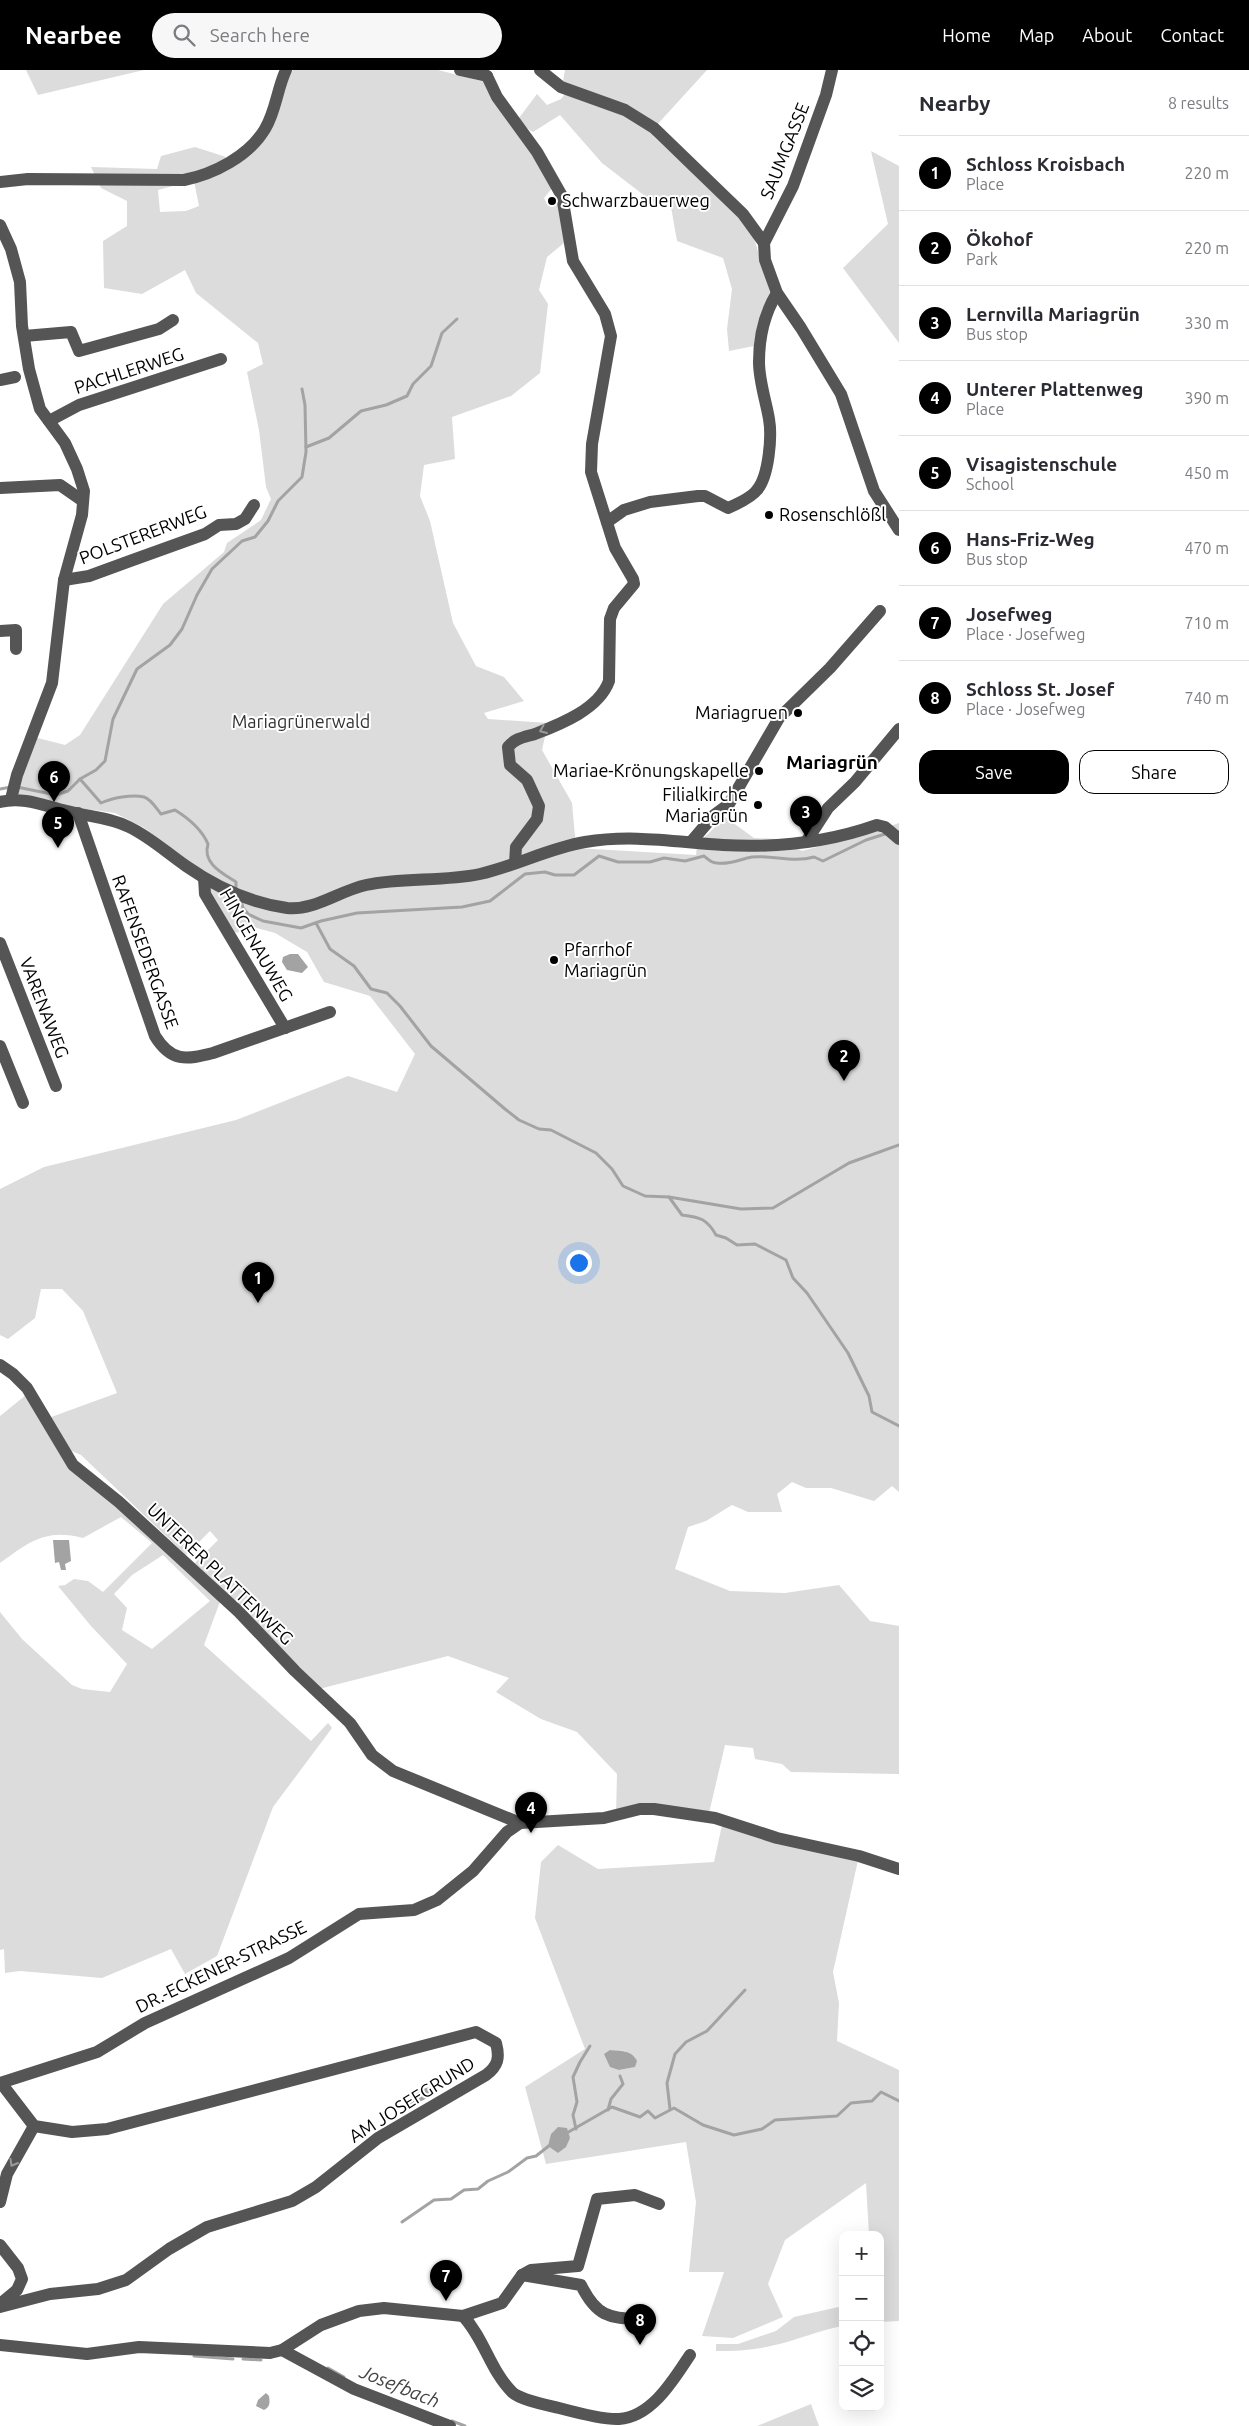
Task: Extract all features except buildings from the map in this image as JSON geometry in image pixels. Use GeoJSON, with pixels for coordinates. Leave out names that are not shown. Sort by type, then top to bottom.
{"type":"FeatureCollection","features":[{"type":"Feature","properties":{"kind":"street"},"geometry":{"type":"LineString","coordinates":[[0,182],[28,179],[184,180],[199,177],[246,152],[259,138],[269,121],[286,70]]}},
{"type":"Feature","properties":{"kind":"street"},"geometry":{"type":"LineString","coordinates":[[460,70],[488,73],[497,97],[538,152],[562,196],[573,261],[605,314],[611,336],[592,444],[591,472],[615,548],[634,584],[614,608],[610,619],[609,681],[606,689],[571,718],[541,731],[513,740],[508,746],[510,765],[527,780],[539,806],[537,819],[516,847],[516,863]]}},
{"type":"Feature","properties":{"kind":"street"},"geometry":{"type":"LineString","coordinates":[[540,70],[561,87],[625,110],[654,128],[733,202],[764,243],[765,260],[777,293],[805,334],[841,394],[874,491],[899,530]]}},
{"type":"Feature","properties":{"kind":"street","name":"SAUMGASSE"},"geometry":{"type":"LineString","coordinates":[[764,243],[793,186],[826,95],[832,70]]}},
{"type":"Feature","properties":{"kind":"street"},"geometry":{"type":"LineString","coordinates":[[0,225],[11,249],[20,282],[24,336],[29,369],[40,409],[65,443],[77,469],[84,491],[84,501],[64,580],[52,683],[9,794],[23,800],[112,820],[129,827],[204,878],[225,889],[288,908],[306,908],[349,889],[367,884],[480,874],[584,842],[618,838],[747,846],[806,842],[877,825],[885,827],[899,840]]}},
{"type":"Feature","properties":{"kind":"street"},"geometry":{"type":"LineString","coordinates":[[607,522],[624,510],[650,502],[698,496],[705,496],[728,508],[758,490],[768,455],[771,430],[759,365],[760,338],[769,306],[777,293]]}},
{"type":"Feature","properties":{"kind":"street"},"geometry":{"type":"LineString","coordinates":[[24,336],[72,332],[79,351],[159,329],[173,320]]}},
{"type":"Feature","properties":{"kind":"street","name":"PACHLERWEG"},"geometry":{"type":"LineString","coordinates":[[50,421],[79,404],[221,359]]}},
{"type":"Feature","properties":{"kind":"street"},"geometry":{"type":"LineString","coordinates":[[0,380],[16,377]]}},
{"type":"Feature","properties":{"kind":"street"},"geometry":{"type":"LineString","coordinates":[[0,488],[60,485],[84,501]]}},
{"type":"Feature","properties":{"kind":"street","name":"POLSTERERWEG"},"geometry":{"type":"LineString","coordinates":[[64,580],[89,576],[204,534],[219,525],[236,524],[245,520],[254,505]]}},
{"type":"Feature","properties":{"kind":"street"},"geometry":{"type":"LineString","coordinates":[[691,842],[714,815],[729,804],[779,718],[830,668],[880,611]]}},
{"type":"Feature","properties":{"kind":"street"},"geometry":{"type":"LineString","coordinates":[[0,631],[16,630],[16,649]]}},
{"type":"Feature","properties":{"kind":"street"},"geometry":{"type":"LineString","coordinates":[[806,842],[828,808],[855,782],[899,729]]}},
{"type":"Feature","properties":{"kind":"street","name":"RAFENSEDERGASSE"},"geometry":{"type":"LineString","coordinates":[[78,813],[155,1036],[168,1053],[179,1057],[193,1058],[213,1053],[330,1012]]}},
{"type":"Feature","properties":{"kind":"street","name":"HINGENAUWEG"},"geometry":{"type":"LineString","coordinates":[[204,878],[205,894],[285,1028]]}},
{"type":"Feature","properties":{"kind":"street","name":"VARENAWEG"},"geometry":{"type":"LineString","coordinates":[[0,943],[56,1086]]}},
{"type":"Feature","properties":{"kind":"street"},"geometry":{"type":"LineString","coordinates":[[0,1046],[23,1102]]}},
{"type":"Feature","properties":{"kind":"street","name":"UNTERER PLATTENWEG"},"geometry":{"type":"LineString","coordinates":[[0,1365],[13,1374],[27,1388],[73,1465],[119,1502],[239,1612],[295,1671],[350,1723],[372,1756],[393,1771],[520,1823],[604,1818],[640,1809],[654,1809],[715,1818],[777,1838],[859,1856],[899,1869]]}},
{"type":"Feature","properties":{"kind":"street","name":"DR.-ECKENER-STRASSE"},"geometry":{"type":"LineString","coordinates":[[0,2083],[97,2052],[145,2023],[288,1958],[360,1914],[414,1910],[437,1900],[473,1871],[507,1832],[520,1823]]}},
{"type":"Feature","properties":{"kind":"street","name":"AM JOSEFGRUND"},"geometry":{"type":"LineString","coordinates":[[0,2306],[50,2294],[98,2289],[126,2280],[170,2248],[207,2226],[292,2200],[316,2187],[378,2138],[486,2075],[496,2067],[499,2055],[496,2044],[476,2032],[107,2129],[72,2132],[34,2126]]}},
{"type":"Feature","properties":{"kind":"street"},"geometry":{"type":"LineString","coordinates":[[0,2083],[34,2126],[7,2174],[0,2202]]}},
{"type":"Feature","properties":{"kind":"street"},"geometry":{"type":"LineString","coordinates":[[0,2345],[87,2354],[139,2347],[270,2353],[282,2350],[321,2325],[359,2311],[384,2308],[463,2316],[502,2303],[522,2276],[530,2270],[578,2266],[596,2199],[635,2195],[659,2204]]}},
{"type":"Feature","properties":{"kind":"street","name":"AM JOSEFGRUND"},"geometry":{"type":"LineString","coordinates":[[0,2245],[18,2268],[22,2278],[17,2290],[0,2306]]}},
{"type":"Feature","properties":{"kind":"street"},"geometry":{"type":"LineString","coordinates":[[522,2276],[581,2285],[589,2301],[604,2316],[650,2320]]}},
{"type":"Feature","properties":{"kind":"street"},"geometry":{"type":"LineString","coordinates":[[463,2316],[474,2328],[501,2380],[514,2394],[573,2411],[619,2419],[644,2412],[673,2380],[690,2355]]}},
{"type":"Feature","properties":{"kind":"street"},"geometry":{"type":"LineString","coordinates":[[282,2350],[354,2389],[450,2426]]}},
{"type":"Feature","properties":{"kind":"green space"},"geometry":{"type":"Polygon","coordinates":[[[26,70],[144,70],[38,95],[26,70]]]}},
{"type":"Feature","properties":{"kind":"green space","name":"Mariagrünerwald"},"geometry":{"type":"Polygon","coordinates":[[[293,70],[438,70],[485,82],[553,187],[544,198],[547,204],[552,207],[560,201],[564,243],[547,257],[539,290],[548,304],[540,373],[511,396],[452,417],[455,459],[424,465],[420,496],[430,521],[453,623],[476,666],[504,677],[524,701],[484,713],[488,719],[548,723],[542,750],[572,803],[576,848],[696,855],[697,845],[725,817],[754,838],[779,839],[802,851],[899,823],[899,1492],[892,1486],[874,1501],[831,1488],[806,1488],[792,1482],[777,1494],[782,1512],[748,1512],[732,1505],[706,1521],[688,1527],[675,1569],[730,1591],[785,1593],[839,1585],[870,1621],[899,1626],[899,1774],[791,1772],[782,1764],[755,1759],[753,1748],[725,1745],[709,1813],[859,1856],[833,1972],[839,2003],[837,2041],[899,2070],[899,2321],[884,2322],[884,2231],[869,2231],[866,2183],[785,2240],[768,2284],[783,2317],[733,2338],[702,2336],[724,2272],[689,2272],[696,2202],[686,2142],[546,2164],[525,2087],[585,2049],[535,1918],[541,1862],[558,1845],[598,1869],[714,1862],[722,1825],[676,1812],[616,1815],[617,1774],[577,1732],[541,1719],[496,1692],[509,1678],[448,1656],[319,1689],[195,1563],[218,1540],[210,1531],[186,1555],[81,1455],[58,1445],[221,1599],[204,1645],[311,1741],[328,1723],[332,1728],[273,1807],[217,1956],[185,1974],[171,1949],[102,1978],[20,1971],[5,1973],[4,1949],[0,1950],[0,1612],[22,1639],[72,1685],[82,1689],[110,1692],[127,1664],[91,1626],[58,1586],[65,1585],[74,1579],[88,1581],[103,1592],[152,1543],[121,1517],[83,1538],[59,1535],[38,1539],[0,1563],[0,1416],[26,1395],[43,1420],[117,1393],[83,1311],[62,1289],[41,1289],[35,1318],[8,1339],[0,1335],[0,1189],[44,1167],[236,1120],[348,1076],[397,1092],[415,1054],[370,996],[324,982],[307,952],[275,933],[246,925],[242,932],[232,933],[186,859],[143,827],[115,813],[71,807],[16,794],[34,737],[65,745],[80,735],[163,604],[224,552],[227,543],[261,520],[271,499],[266,487],[259,430],[247,372],[263,364],[258,343],[196,293],[185,270],[142,294],[104,288],[103,241],[127,226],[127,201],[101,188],[91,167],[157,169],[161,156],[195,147],[226,157],[192,181],[158,190],[160,212],[186,211],[199,206],[194,181],[250,156],[267,137],[280,108],[283,85],[293,70]],[[163,1555],[132,1575],[114,1594],[127,1608],[122,1630],[152,1649],[210,1601],[163,1555]],[[610,2050],[619,2070],[634,2067],[625,2051],[610,2050]]]}},
{"type":"Feature","properties":{"kind":"green space"},"geometry":{"type":"Polygon","coordinates":[[[565,70],[707,70],[655,127],[653,136],[736,213],[754,238],[771,295],[754,346],[729,351],[727,329],[732,289],[723,258],[677,241],[671,207],[663,197],[654,203],[602,163],[560,115],[533,132],[525,127],[519,118],[537,94],[547,105],[561,99],[565,94],[563,82],[565,70]]]}},
{"type":"Feature","properties":{"kind":"green space"},"geometry":{"type":"Polygon","coordinates":[[[871,151],[899,166],[899,343],[843,268],[888,224],[871,151]]]}},
{"type":"Feature","properties":{"kind":"green space"},"geometry":{"type":"Polygon","coordinates":[[[839,2307],[839,2327],[768,2347],[716,2351],[716,2344],[738,2344],[776,2331],[794,2317],[839,2307]]]}},
{"type":"Feature","properties":{"kind":"green space"},"geometry":{"type":"Polygon","coordinates":[[[811,2404],[819,2426],[757,2426],[811,2404]]]}},
{"type":"Feature","properties":{"kind":"shaded area"},"geometry":{"type":"Polygon","coordinates":[[[290,954],[298,954],[308,967],[302,973],[287,970],[282,962],[283,957],[290,954]]]}},
{"type":"Feature","properties":{"kind":"shaded area"},"geometry":{"type":"Polygon","coordinates":[[[53,1540],[69,1540],[71,1561],[65,1564],[66,1570],[61,1570],[59,1562],[55,1563],[53,1540]]]}},
{"type":"Feature","properties":{"kind":"shaded area"},"geometry":{"type":"Polygon","coordinates":[[[610,2050],[625,2052],[635,2057],[637,2061],[635,2067],[619,2070],[610,2067],[604,2054],[610,2050]]]}},
{"type":"Feature","properties":{"kind":"shaded area"},"geometry":{"type":"Polygon","coordinates":[[[430,2087],[432,2090],[431,2096],[410,2107],[407,2102],[414,2091],[430,2087]]]}},
{"type":"Feature","properties":{"kind":"shaded area"},"geometry":{"type":"Polygon","coordinates":[[[558,2127],[567,2128],[570,2138],[566,2147],[558,2153],[548,2146],[551,2134],[558,2127]]]}},
{"type":"Feature","properties":{"kind":"shaded area"},"geometry":{"type":"Polygon","coordinates":[[[266,2393],[269,2396],[269,2403],[264,2410],[256,2406],[258,2400],[266,2393]]]}},
{"type":"Feature","properties":{"kind":"waterway"},"geometry":{"type":"LineString","coordinates":[[306,447],[329,438],[361,411],[386,405],[407,396],[413,384],[431,366],[442,333],[457,319]]}},
{"type":"Feature","properties":{"kind":"waterway"},"geometry":{"type":"LineString","coordinates":[[17,787],[56,795],[68,791],[80,779],[96,770],[105,761],[113,719],[137,669],[170,645],[182,629],[197,595],[212,569],[242,541],[255,537],[268,521],[278,501],[302,477],[306,452],[305,405],[302,389]]}},
{"type":"Feature","properties":{"kind":"waterway"},"geometry":{"type":"LineString","coordinates":[[80,779],[101,803],[122,797],[139,796],[149,800],[161,814],[175,810],[180,813],[202,834],[208,844],[208,857],[214,867],[236,882],[236,890]]}},
{"type":"Feature","properties":{"kind":"waterway"},"geometry":{"type":"LineString","coordinates":[[0,789],[11,787]]}},
{"type":"Feature","properties":{"kind":"waterway"},"geometry":{"type":"LineString","coordinates":[[241,900],[243,908],[248,914],[263,921],[301,928],[321,921],[357,913],[462,907],[490,901],[525,874],[545,872],[555,875],[574,875],[599,856],[618,862],[650,862],[664,858],[685,861],[704,856],[710,861],[722,863],[731,863],[752,857],[798,859],[814,857],[823,861],[866,840],[885,834]]}},
{"type":"Feature","properties":{"kind":"waterway"},"geometry":{"type":"LineString","coordinates":[[316,923],[330,949],[354,966],[371,989],[387,993],[400,1006],[431,1046],[519,1120],[539,1129],[551,1130],[596,1153],[612,1169],[623,1186],[645,1196],[669,1197],[682,1215],[706,1222],[716,1235],[726,1238],[737,1245],[755,1244],[786,1260],[793,1278],[807,1293],[848,1353],[869,1396],[872,1412],[899,1426]]}},
{"type":"Feature","properties":{"kind":"waterway"},"geometry":{"type":"LineString","coordinates":[[669,1197],[741,1209],[773,1208],[849,1163],[899,1145]]}},
{"type":"Feature","properties":{"kind":"waterway"},"geometry":{"type":"LineString","coordinates":[[670,2109],[667,2083],[675,2054],[686,2042],[707,2031],[745,1990]]}},
{"type":"Feature","properties":{"kind":"waterway"},"geometry":{"type":"LineString","coordinates":[[576,2129],[573,2115],[577,2102],[573,2077],[590,2046]]}},
{"type":"Feature","properties":{"kind":"waterway"},"geometry":{"type":"LineString","coordinates":[[608,2110],[611,2099],[623,2084],[620,2076]]}},
{"type":"Feature","properties":{"kind":"waterway"},"geometry":{"type":"LineString","coordinates":[[565,2134],[612,2107],[640,2117],[648,2111],[655,2118],[674,2108],[703,2125],[734,2135],[762,2129],[775,2120],[837,2116],[851,2103],[872,2101],[881,2092],[899,2101]]}},
{"type":"Feature","properties":{"kind":"waterway"},"geometry":{"type":"LineString","coordinates":[[402,2222],[434,2200],[451,2199],[464,2190],[478,2189],[488,2181],[508,2172],[527,2158],[536,2156],[550,2145]]}},
{"type":"Feature","properties":{"kind":"waterway","name":"Josefbach"},"geometry":{"type":"LineString","coordinates":[[194,2356],[233,2359]]}},
{"type":"Feature","properties":{"kind":"waterway","name":"Josefbach"},"geometry":{"type":"LineString","coordinates":[[243,2359],[261,2360]]}},
{"type":"Feature","properties":{"kind":"waterway","name":"Josefbach"},"geometry":{"type":"LineString","coordinates":[[328,2368],[344,2377]]}},
{"type":"Feature","properties":{"kind":"waterway","name":"Josefbach"},"geometry":{"type":"LineString","coordinates":[[452,2421],[465,2426]]}},
{"type":"Feature","properties":{"kind":"place","name":"Schwarzbauerweg"},"geometry":{"type":"Point","coordinates":[552,201]}},
{"type":"Feature","properties":{"kind":"place","name":"Rosenschlößl"},"geometry":{"type":"Point","coordinates":[769,515]}},
{"type":"Feature","properties":{"kind":"place","name":"Mariagruen"},"geometry":{"type":"Point","coordinates":[798,713]}},
{"type":"Feature","properties":{"kind":"place","name":"Mariae-Krönungskapelle"},"geometry":{"type":"Point","coordinates":[759,771]}},
{"type":"Feature","properties":{"kind":"place","name":"Hans-Friz-Weg"},"geometry":{"type":"Point","coordinates":[54,802]}},
{"type":"Feature","properties":{"kind":"place","name":"Filialkirche Mariagrün"},"geometry":{"type":"Point","coordinates":[758,805]}},
{"type":"Feature","properties":{"kind":"place","name":"Lernvilla Mariagrün"},"geometry":{"type":"Point","coordinates":[806,837]}},
{"type":"Feature","properties":{"kind":"place","name":"Visagistenschule"},"geometry":{"type":"Point","coordinates":[58,848]}},
{"type":"Feature","properties":{"kind":"place","name":"Pfarrhof Mariagrün"},"geometry":{"type":"Point","coordinates":[554,960]}},
{"type":"Feature","properties":{"kind":"place","name":"Ökohof"},"geometry":{"type":"Point","coordinates":[844,1081]}},
{"type":"Feature","properties":{"kind":"place","name":"Schloss Kroisbach"},"geometry":{"type":"Point","coordinates":[258,1303]}},
{"type":"Feature","properties":{"kind":"place","name":"Unterer Plattenweg"},"geometry":{"type":"Point","coordinates":[531,1833]}},
{"type":"Feature","properties":{"kind":"place","name":"Josefweg"},"geometry":{"type":"Point","coordinates":[446,2301]}},
{"type":"Feature","properties":{"kind":"place","name":"Schloss St. Josef"},"geometry":{"type":"Point","coordinates":[640,2345]}},
{"type":"Feature","properties":{"kind":"district","name":"Mariagrün"},"geometry":{"type":"Point","coordinates":[832,762]}}]}
